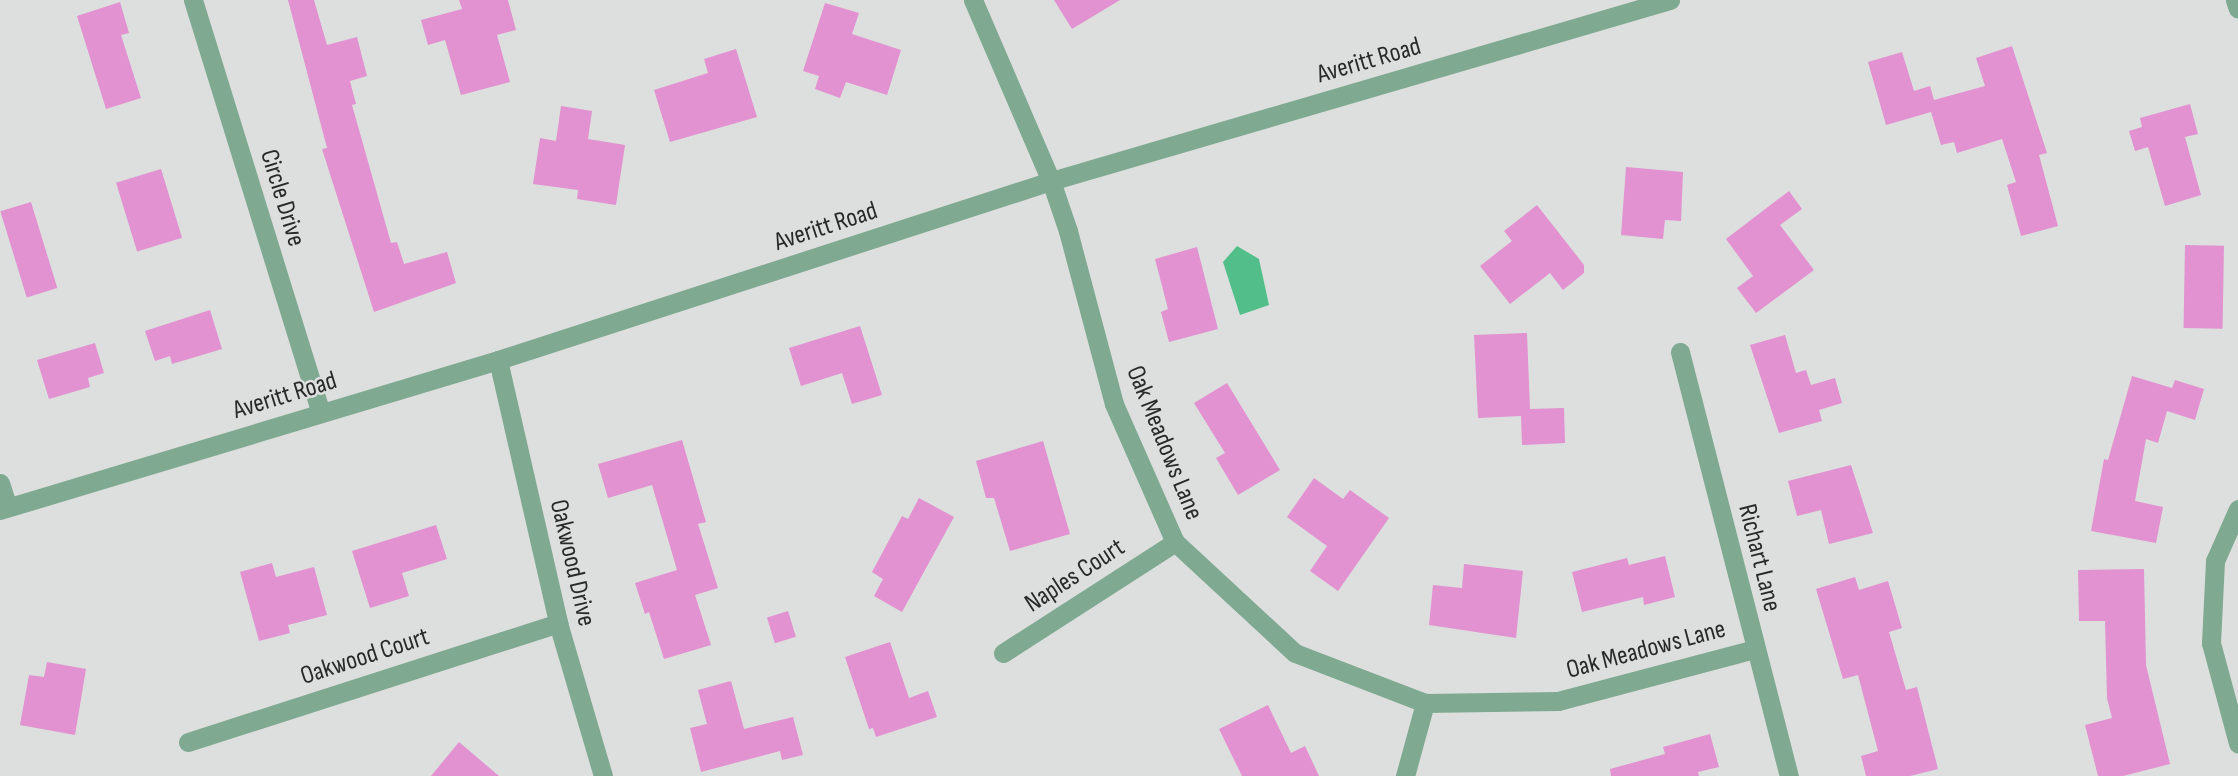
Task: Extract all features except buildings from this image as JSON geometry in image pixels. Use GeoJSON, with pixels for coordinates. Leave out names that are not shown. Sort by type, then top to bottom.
{"type":"FeatureCollection","features":[{"type":"Feature","properties":{"kind":"street","name":"Circle Drive"},"geometry":{"type":"LineString","coordinates":[[193,0],[321,412]]}},
{"type":"Feature","properties":{"kind":"street","name":"Oak Meadows Lane"},"geometry":{"type":"LineString","coordinates":[[973,0],[1051,181],[1068,231],[1114,404],[1175,542],[1295,653],[1425,703],[1558,701],[1755,649]]}},
{"type":"Feature","properties":{"kind":"street","name":"Averitt Road"},"geometry":{"type":"LineString","coordinates":[[4,508],[498,360],[1051,181],[1670,0]]}},
{"type":"Feature","properties":{"kind":"street"},"geometry":{"type":"LineString","coordinates":[[2235,0],[2238,9]]}},
{"type":"Feature","properties":{"kind":"street","name":"Richart Lane"},"geometry":{"type":"LineString","coordinates":[[1680,352],[1789,776]]}},
{"type":"Feature","properties":{"kind":"street","name":"Oakwood Drive"},"geometry":{"type":"LineString","coordinates":[[498,360],[558,623],[603,776]]}},
{"type":"Feature","properties":{"kind":"street"},"geometry":{"type":"LineString","coordinates":[[0,483],[4,508]]}},
{"type":"Feature","properties":{"kind":"street"},"geometry":{"type":"LineString","coordinates":[[2238,509],[2215,561],[2211,642],[2238,743]]}},
{"type":"Feature","properties":{"kind":"street","name":"Naples Court"},"geometry":{"type":"LineString","coordinates":[[1003,653],[1175,542]]}},
{"type":"Feature","properties":{"kind":"street","name":"Oakwood Court"},"geometry":{"type":"LineString","coordinates":[[187,741],[558,623]]}},
{"type":"Feature","properties":{"kind":"street"},"geometry":{"type":"LineString","coordinates":[[1405,776],[1425,703]]}},
{"type":"Feature","properties":{"kind":"shaded area"},"geometry":{"type":"Polygon","coordinates":[[[1237,246],[1259,259],[1269,305],[1240,315],[1223,262],[1237,246]]]}}]}
